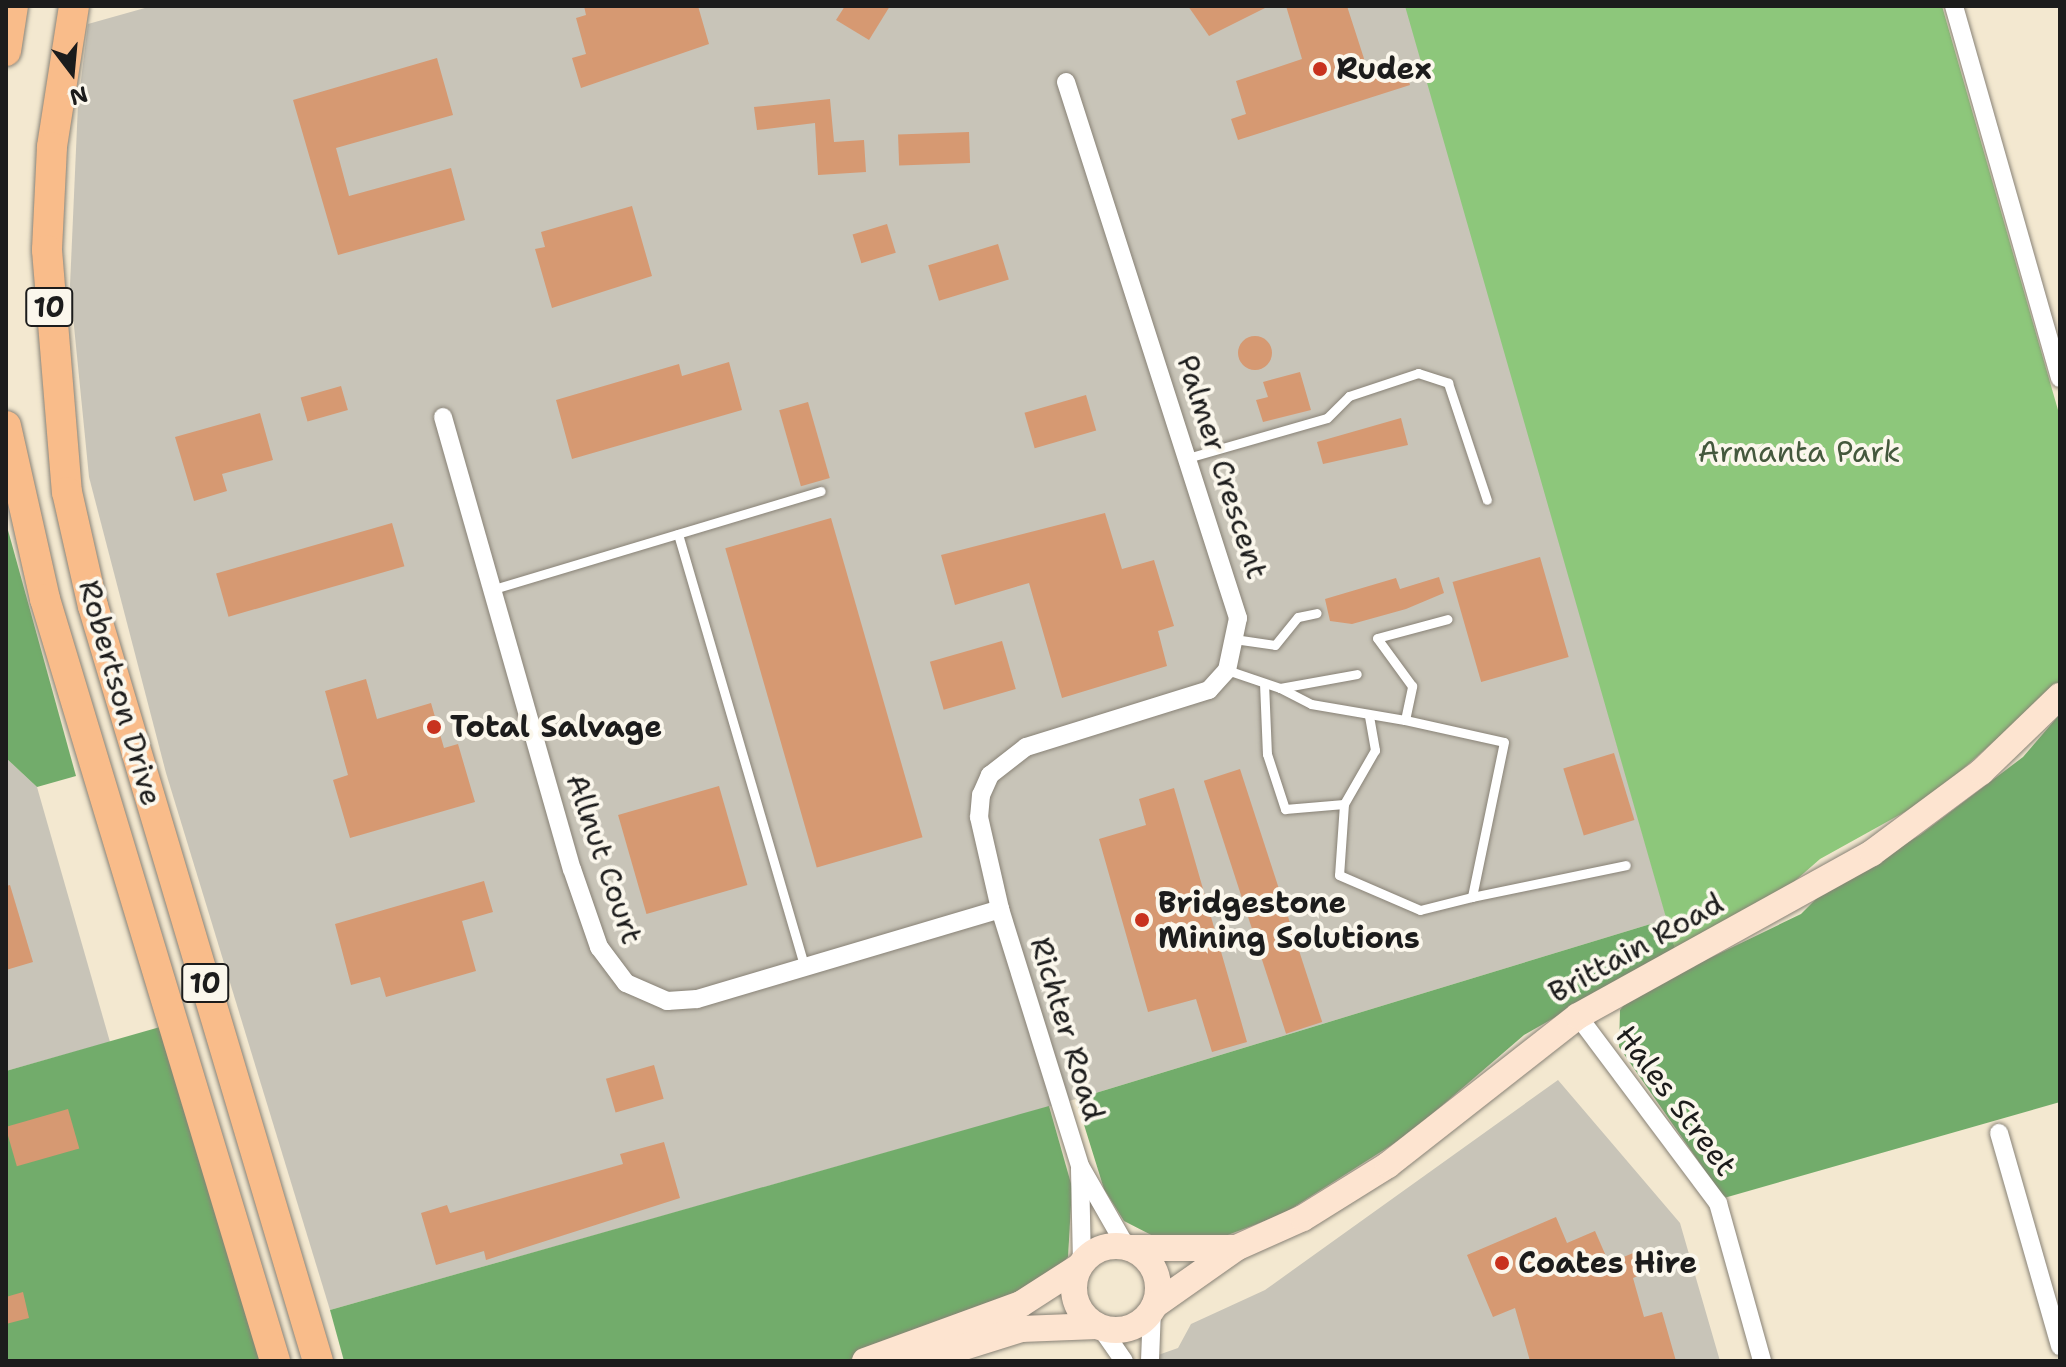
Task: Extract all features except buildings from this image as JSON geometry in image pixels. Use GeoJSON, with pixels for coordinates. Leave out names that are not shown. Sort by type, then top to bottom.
{"type":"FeatureCollection","features":[{"type":"Feature","properties":{"kind":"highway"},"geometry":{"type":"LineString","coordinates":[[6,51],[13,6]]}},
{"type":"Feature","properties":{"kind":"highway","name":"Robertson Drive"},"geometry":{"type":"LineString","coordinates":[[74,6],[52,147],[47,250],[53,393],[67,492],[93,606],[318,1361]]}},
{"type":"Feature","properties":{"kind":"highway","name":"Robertson Drive"},"geometry":{"type":"LineString","coordinates":[[6,426],[45,599],[275,1361]]}},
{"type":"Feature","properties":{"kind":"main road","name":"Brittain Road"},"geometry":{"type":"LineString","coordinates":[[1153,1308],[1236,1248],[1303,1218],[1388,1165],[1578,1016],[1872,853],[1981,772],[2060,696]]}},
{"type":"Feature","properties":{"kind":"main road","name":"Brittain Road"},"geometry":{"type":"LineString","coordinates":[[1128,1248],[1236,1248]]}},
{"type":"Feature","properties":{"kind":"main road"},"geometry":{"type":"LineString","coordinates":[[865,1361],[1021,1304],[1102,1249],[1128,1248],[1151,1265],[1153,1308],[1124,1330],[1099,1327],[1021,1329],[919,1361]]}},
{"type":"Feature","properties":{"kind":"main road"},"geometry":{"type":"LineString","coordinates":[[1081,1265],[1078,1307],[1099,1327]]}},
{"type":"Feature","properties":{"kind":"street"},"geometry":{"type":"LineString","coordinates":[[1954,6],[2060,378]]}},
{"type":"Feature","properties":{"kind":"street","name":"Palmer Crescent"},"geometry":{"type":"LineString","coordinates":[[1066,82],[1234,587],[1234,639],[1227,670]]}},
{"type":"Feature","properties":{"kind":"street","name":"Allnut Court"},"geometry":{"type":"LineString","coordinates":[[443,417],[572,869],[611,968],[642,995],[667,1001],[805,967],[1000,909]]}},
{"type":"Feature","properties":{"kind":"street"},"geometry":{"type":"LineString","coordinates":[[1000,909],[979,817],[990,775],[1026,747],[1209,690],[1227,670]]}},
{"type":"Feature","properties":{"kind":"street","name":"Richter Road"},"geometry":{"type":"LineString","coordinates":[[1000,909],[1080,1166],[1128,1248]]}},
{"type":"Feature","properties":{"kind":"street","name":"Hales Street"},"geometry":{"type":"LineString","coordinates":[[1578,1016],[1718,1203],[1762,1361]]}},
{"type":"Feature","properties":{"kind":"street"},"geometry":{"type":"LineString","coordinates":[[1999,1133],[2060,1346]]}},
{"type":"Feature","properties":{"kind":"street","name":"Richter Road"},"geometry":{"type":"LineString","coordinates":[[1080,1166],[1081,1265]]}},
{"type":"Feature","properties":{"kind":"street"},"geometry":{"type":"LineString","coordinates":[[1150,1361],[1153,1308]]}},
{"type":"Feature","properties":{"kind":"street"},"geometry":{"type":"LineString","coordinates":[[1099,1327],[1124,1361]]}},
{"type":"Feature","properties":{"kind":"lane"},"geometry":{"type":"LineString","coordinates":[[1191,457],[1327,418],[1349,396],[1418,373],[1448,383],[1487,500]]}},
{"type":"Feature","properties":{"kind":"lane"},"geometry":{"type":"LineString","coordinates":[[494,589],[821,491]]}},
{"type":"Feature","properties":{"kind":"lane"},"geometry":{"type":"LineString","coordinates":[[678,534],[805,967]]}},
{"type":"Feature","properties":{"kind":"lane"},"geometry":{"type":"LineString","coordinates":[[1234,639],[1275,645],[1298,617],[1317,613]]}},
{"type":"Feature","properties":{"kind":"lane"},"geometry":{"type":"LineString","coordinates":[[1405,720],[1412,686],[1377,638],[1448,619]]}},
{"type":"Feature","properties":{"kind":"lane"},"geometry":{"type":"LineString","coordinates":[[1227,670],[1280,688],[1311,704],[1405,720],[1504,742],[1472,897]]}},
{"type":"Feature","properties":{"kind":"lane"},"geometry":{"type":"LineString","coordinates":[[1280,688],[1357,674]]}},
{"type":"Feature","properties":{"kind":"lane"},"geometry":{"type":"LineString","coordinates":[[1264,683],[1267,754],[1285,809],[1344,804]]}},
{"type":"Feature","properties":{"kind":"lane"},"geometry":{"type":"LineString","coordinates":[[1369,716],[1375,750],[1344,804],[1339,875],[1420,910],[1626,865]]}},
{"type":"Feature","properties":{"kind":"shaded area"},"geometry":{"type":"Polygon","coordinates":[[[152,6],[1406,6],[1667,919],[1076,1099],[330,1310],[166,773],[89,477],[70,286],[78,104],[88,24],[152,6]]]}},
{"type":"Feature","properties":{"kind":"shaded area"},"geometry":{"type":"Polygon","coordinates":[[[6,758],[37,787],[110,1042],[6,1071],[6,758]]]}},
{"type":"Feature","properties":{"kind":"shaded area"},"geometry":{"type":"Polygon","coordinates":[[[1558,1080],[1680,1223],[1720,1361],[1141,1361],[1178,1348],[1191,1324],[1265,1290],[1558,1080]]]}},
{"type":"Feature","properties":{"kind":"green space","name":"Armanta Park"},"geometry":{"type":"Polygon","coordinates":[[[1405,6],[1942,6],[2060,417],[2060,683],[1930,798],[1820,859],[1780,894],[1675,949],[1405,6]]]}},
{"type":"Feature","properties":{"kind":"green space"},"geometry":{"type":"Polygon","coordinates":[[[6,523],[76,776],[37,787],[6,758],[6,523]]]}},
{"type":"Feature","properties":{"kind":"green space"},"geometry":{"type":"Polygon","coordinates":[[[2060,714],[2060,1102],[1724,1198],[1619,1047],[1620,1010],[1631,996],[1801,914],[1822,893],[1920,835],[2023,757],[2060,714]]]}},
{"type":"Feature","properties":{"kind":"green space"},"geometry":{"type":"Polygon","coordinates":[[[1667,919],[1675,949],[1524,1035],[1409,1134],[1283,1214],[1225,1236],[1165,1242],[1124,1221],[1104,1189],[1076,1099],[1667,919]]]}},
{"type":"Feature","properties":{"kind":"green space"},"geometry":{"type":"Polygon","coordinates":[[[160,1027],[260,1361],[6,1361],[6,1071],[160,1027]]]}},
{"type":"Feature","properties":{"kind":"green space"},"geometry":{"type":"Polygon","coordinates":[[[1049,1106],[1072,1187],[1068,1257],[1046,1281],[846,1361],[344,1361],[330,1310],[1049,1106]]]}},
{"type":"Feature","properties":{"kind":"place","name":"Rudex"},"geometry":{"type":"Point","coordinates":[1320,69]}},
{"type":"Feature","properties":{"kind":"place","name":"Total Salvage"},"geometry":{"type":"Point","coordinates":[434,727]}},
{"type":"Feature","properties":{"kind":"place","name":"Bridgestone Mining Solutions"},"geometry":{"type":"Point","coordinates":[1142,920]}},
{"type":"Feature","properties":{"kind":"place","name":"Coates Hire"},"geometry":{"type":"Point","coordinates":[1502,1263]}}]}
